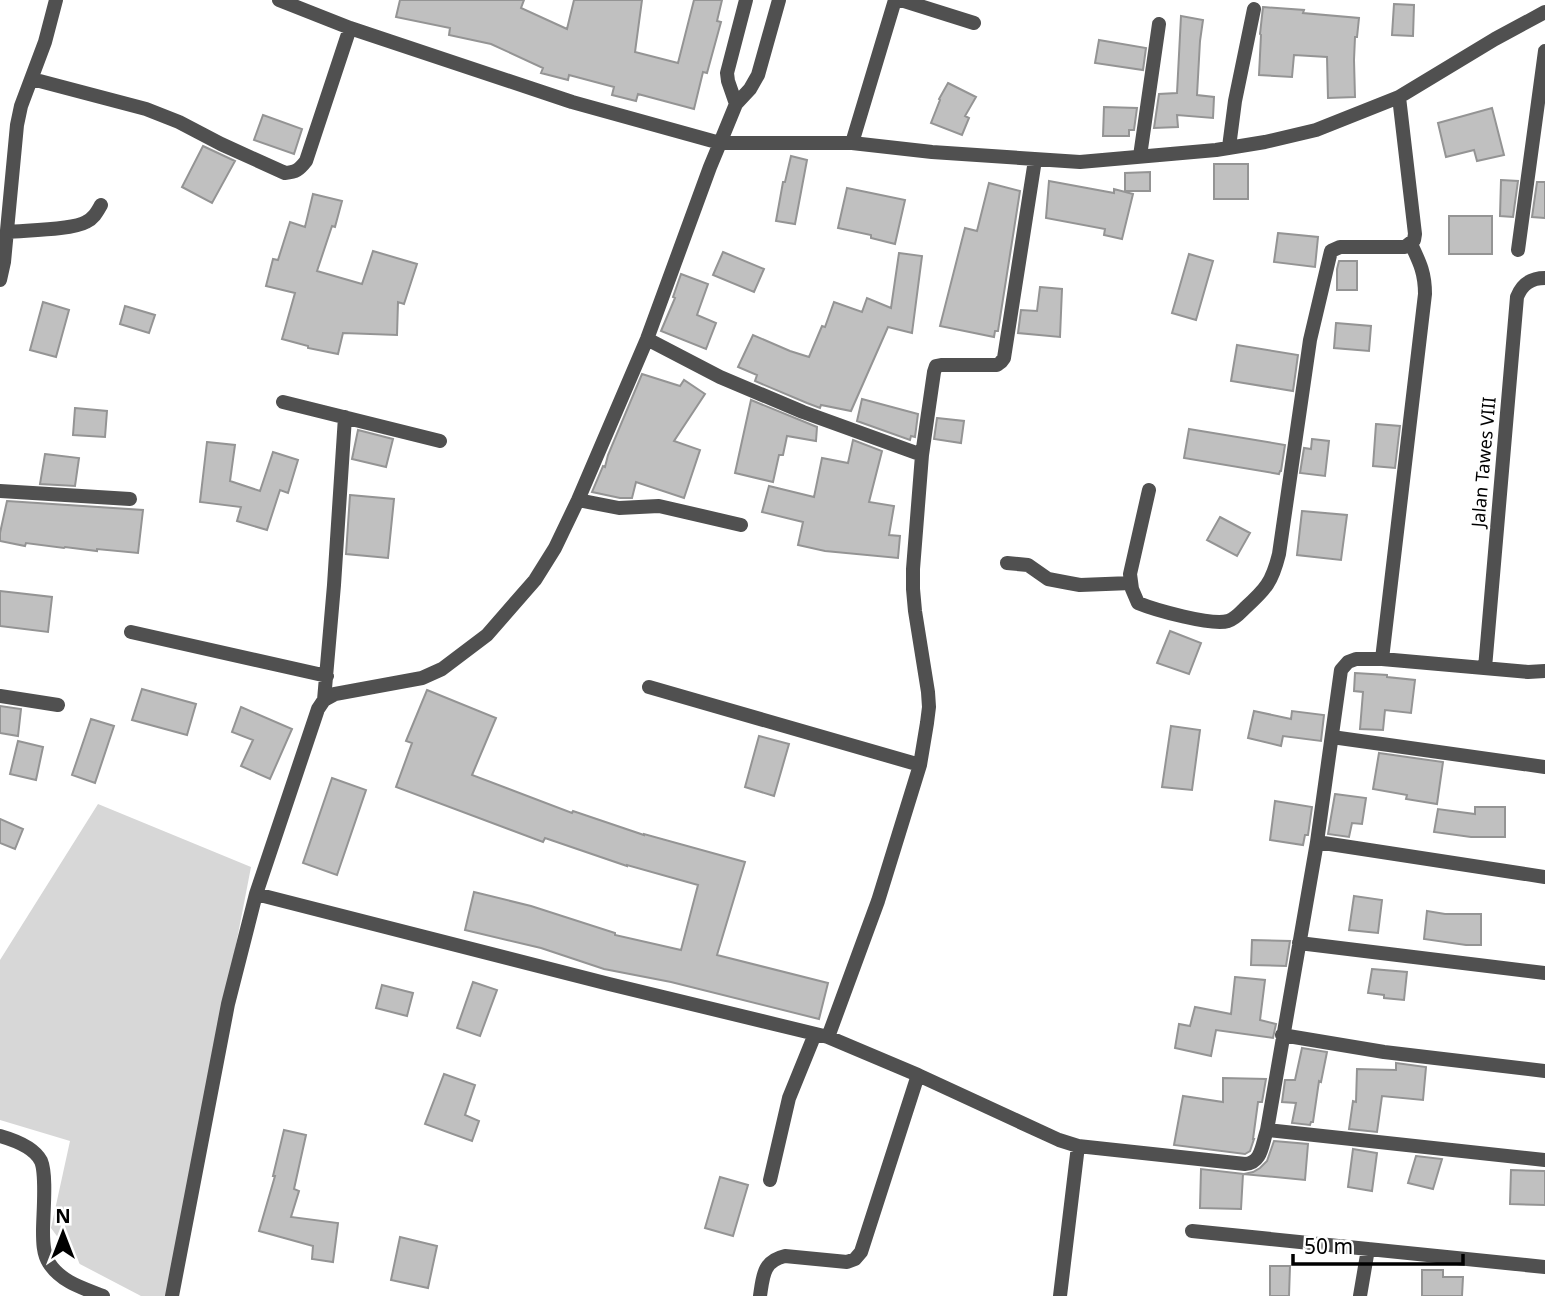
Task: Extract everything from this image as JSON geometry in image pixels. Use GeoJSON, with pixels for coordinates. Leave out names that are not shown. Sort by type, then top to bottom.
{"type":"FeatureCollection","features":[{"type":"Feature","properties":{"kind":"street"},"geometry":{"type":"LineString","coordinates":[[0,280],[17,125],[56,0]]}},
{"type":"Feature","properties":{"kind":"street"},"geometry":{"type":"LineString","coordinates":[[279,0],[350,28],[572,102],[720,143],[852,143],[1080,162],[1229,148],[1316,130],[1399,97],[1545,12]]}},
{"type":"Feature","properties":{"kind":"street"},"geometry":{"type":"LineString","coordinates":[[736,104],[727,73],[746,0]]}},
{"type":"Feature","properties":{"kind":"street"},"geometry":{"type":"LineString","coordinates":[[324,700],[335,694],[422,678],[442,669],[487,635],[535,580],[555,548],[578,500],[647,339],[736,104],[758,75],[779,0]]}},
{"type":"Feature","properties":{"kind":"street"},"geometry":{"type":"LineString","coordinates":[[852,143],[895,0]]}},
{"type":"Feature","properties":{"kind":"street"},"geometry":{"type":"LineString","coordinates":[[901,0],[974,23]]}},
{"type":"Feature","properties":{"kind":"street"},"geometry":{"type":"LineString","coordinates":[[1229,148],[1254,9]]}},
{"type":"Feature","properties":{"kind":"street"},"geometry":{"type":"LineString","coordinates":[[1140,156],[1159,24]]}},
{"type":"Feature","properties":{"kind":"street"},"geometry":{"type":"LineString","coordinates":[[32,79],[146,109],[285,173],[295,172],[300,170],[306,161],[350,28]]}},
{"type":"Feature","properties":{"kind":"street"},"geometry":{"type":"LineString","coordinates":[[1518,250],[1545,51]]}},
{"type":"Feature","properties":{"kind":"street"},"geometry":{"type":"LineString","coordinates":[[1149,489],[1130,574],[1138,603],[1214,623],[1231,620],[1260,595],[1274,575],[1310,340],[1331,251],[1340,247],[1405,247],[1414,240],[1399,97]]}},
{"type":"Feature","properties":{"kind":"street"},"geometry":{"type":"LineString","coordinates":[[770,1180],[789,1098],[822,1035],[878,901],[920,765],[929,707],[913,589],[922,455],[934,372],[936,366],[941,365],[997,365],[1004,358],[1035,160]]}},
{"type":"Feature","properties":{"kind":"street"},"geometry":{"type":"LineString","coordinates":[[7,232],[78,226],[94,216],[101,205]]}},
{"type":"Feature","properties":{"kind":"street"},"geometry":{"type":"LineString","coordinates":[[1382,659],[1425,280],[1422,265],[1411,244]]}},
{"type":"Feature","properties":{"kind":"street","name":"Jalan Tawes VIII"},"geometry":{"type":"LineString","coordinates":[[1485,668],[1517,297],[1525,283],[1545,278]]}},
{"type":"Feature","properties":{"kind":"street"},"geometry":{"type":"LineString","coordinates":[[647,339],[731,382],[803,412],[922,455]]}},
{"type":"Feature","properties":{"kind":"street"},"geometry":{"type":"LineString","coordinates":[[283,402],[440,441]]}},
{"type":"Feature","properties":{"kind":"street"},"geometry":{"type":"LineString","coordinates":[[172,1296],[228,1004],[256,894],[318,709],[324,700],[345,417]]}},
{"type":"Feature","properties":{"kind":"street"},"geometry":{"type":"LineString","coordinates":[[0,491],[130,499]]}},
{"type":"Feature","properties":{"kind":"street"},"geometry":{"type":"LineString","coordinates":[[578,500],[619,508],[659,506],[741,525]]}},
{"type":"Feature","properties":{"kind":"street"},"geometry":{"type":"LineString","coordinates":[[1007,562],[1028,565],[1048,579],[1080,585],[1131,583]]}},
{"type":"Feature","properties":{"kind":"street"},"geometry":{"type":"LineString","coordinates":[[131,632],[327,676]]}},
{"type":"Feature","properties":{"kind":"street"},"geometry":{"type":"LineString","coordinates":[[256,894],[822,1035],[1078,1146],[1253,1164],[1258,1159],[1266,1130],[1317,842],[1341,670],[1348,662],[1356,659],[1382,659],[1528,672],[1545,671]]}},
{"type":"Feature","properties":{"kind":"street"},"geometry":{"type":"LineString","coordinates":[[649,687],[920,765]]}},
{"type":"Feature","properties":{"kind":"street"},"geometry":{"type":"LineString","coordinates":[[0,696],[58,705]]}},
{"type":"Feature","properties":{"kind":"street"},"geometry":{"type":"LineString","coordinates":[[1332,737],[1545,767]]}},
{"type":"Feature","properties":{"kind":"street"},"geometry":{"type":"LineString","coordinates":[[1317,842],[1545,877]]}},
{"type":"Feature","properties":{"kind":"street"},"geometry":{"type":"LineString","coordinates":[[1299,943],[1545,973]]}},
{"type":"Feature","properties":{"kind":"street"},"geometry":{"type":"LineString","coordinates":[[1282,1035],[1384,1052],[1545,1071]]}},
{"type":"Feature","properties":{"kind":"street"},"geometry":{"type":"LineString","coordinates":[[760,1296],[765,1270],[778,1258],[785,1256],[847,1262],[855,1259],[861,1252],[918,1075]]}},
{"type":"Feature","properties":{"kind":"street"},"geometry":{"type":"LineString","coordinates":[[1266,1130],[1545,1160]]}},
{"type":"Feature","properties":{"kind":"street"},"geometry":{"type":"LineString","coordinates":[[0,1136],[16,1141],[40,1160],[43,1175],[43,1244],[48,1261],[70,1284],[103,1296]]}},
{"type":"Feature","properties":{"kind":"street"},"geometry":{"type":"LineString","coordinates":[[1060,1296],[1078,1146]]}},
{"type":"Feature","properties":{"kind":"street"},"geometry":{"type":"LineString","coordinates":[[1192,1231],[1545,1267]]}},
{"type":"Feature","properties":{"kind":"street"},"geometry":{"type":"LineString","coordinates":[[1360,1296],[1368,1249]]}},
{"type":"Feature","properties":{"kind":"shaded area"},"geometry":{"type":"Polygon","coordinates":[[[98,804],[251,867],[168,1296],[141,1296],[76,1262],[51,1228],[70,1141],[0,1120],[0,960],[98,804]]]}},
{"type":"Feature","properties":{"kind":"building"},"geometry":{"type":"Polygon","coordinates":[[[400,0],[524,0],[521,8],[567,29],[574,0],[642,0],[635,52],[678,63],[694,0],[722,0],[717,21],[721,22],[707,73],[703,72],[694,109],[638,94],[636,101],[612,95],[614,87],[569,75],[568,80],[541,73],[543,68],[491,44],[449,35],[450,28],[396,17],[400,0]]]}},
{"type":"Feature","properties":{"kind":"building"},"geometry":{"type":"Polygon","coordinates":[[[1394,4],[1414,5],[1413,36],[1392,35],[1394,4]]]}},
{"type":"Feature","properties":{"kind":"building"},"geometry":{"type":"Polygon","coordinates":[[[1263,7],[1359,18],[1355,37],[1355,97],[1328,98],[1327,57],[1294,55],[1292,77],[1259,75],[1263,7]]]}},
{"type":"Feature","properties":{"kind":"building"},"geometry":{"type":"Polygon","coordinates":[[[1181,16],[1203,20],[1197,95],[1214,97],[1213,118],[1177,115],[1178,127],[1154,128],[1159,94],[1177,93],[1181,16]]]}},
{"type":"Feature","properties":{"kind":"building"},"geometry":{"type":"Polygon","coordinates":[[[1099,40],[1146,48],[1143,70],[1095,63],[1099,40]]]}},
{"type":"Feature","properties":{"kind":"building"},"geometry":{"type":"Polygon","coordinates":[[[948,83],[976,97],[965,116],[969,118],[962,135],[931,123],[948,83]]]}},
{"type":"Feature","properties":{"kind":"building"},"geometry":{"type":"Polygon","coordinates":[[[1104,107],[1137,108],[1134,130],[1129,130],[1129,136],[1103,136],[1104,107]]]}},
{"type":"Feature","properties":{"kind":"building"},"geometry":{"type":"Polygon","coordinates":[[[1492,108],[1504,155],[1477,161],[1474,150],[1446,157],[1438,123],[1492,108]]]}},
{"type":"Feature","properties":{"kind":"building"},"geometry":{"type":"Polygon","coordinates":[[[263,115],[302,129],[294,154],[254,140],[263,115]]]}},
{"type":"Feature","properties":{"kind":"building"},"geometry":{"type":"Polygon","coordinates":[[[203,146],[235,161],[212,203],[182,187],[203,146]]]}},
{"type":"Feature","properties":{"kind":"building"},"geometry":{"type":"Polygon","coordinates":[[[791,156],[807,160],[795,224],[776,221],[791,156]]]}},
{"type":"Feature","properties":{"kind":"building"},"geometry":{"type":"Polygon","coordinates":[[[1214,164],[1248,164],[1248,199],[1214,199],[1214,164]]]}},
{"type":"Feature","properties":{"kind":"building"},"geometry":{"type":"Polygon","coordinates":[[[1150,172],[1150,191],[1125,191],[1125,173],[1150,172]]]}},
{"type":"Feature","properties":{"kind":"building"},"geometry":{"type":"Polygon","coordinates":[[[1501,180],[1518,181],[1513,217],[1500,216],[1501,180]]]}},
{"type":"Feature","properties":{"kind":"building"},"geometry":{"type":"Polygon","coordinates":[[[1049,181],[1133,194],[1122,239],[1104,235],[1105,229],[1046,218],[1049,181]]]}},
{"type":"Feature","properties":{"kind":"building"},"geometry":{"type":"Polygon","coordinates":[[[1537,182],[1545,182],[1545,218],[1532,217],[1537,182]]]}},
{"type":"Feature","properties":{"kind":"building"},"geometry":{"type":"Polygon","coordinates":[[[989,183],[1020,191],[998,331],[995,331],[994,337],[940,326],[965,228],[977,231],[989,183]]]}},
{"type":"Feature","properties":{"kind":"building"},"geometry":{"type":"Polygon","coordinates":[[[847,188],[905,200],[895,244],[871,238],[871,235],[838,228],[847,188]]]}},
{"type":"Feature","properties":{"kind":"building"},"geometry":{"type":"Polygon","coordinates":[[[313,194],[342,201],[335,227],[332,226],[317,271],[362,284],[373,251],[417,264],[404,304],[398,302],[397,335],[343,333],[338,354],[282,339],[295,293],[266,286],[273,259],[278,260],[290,222],[305,227],[313,194]]]}},
{"type":"Feature","properties":{"kind":"building"},"geometry":{"type":"Polygon","coordinates":[[[1449,216],[1492,216],[1492,254],[1449,254],[1449,216]]]}},
{"type":"Feature","properties":{"kind":"building"},"geometry":{"type":"Polygon","coordinates":[[[1278,233],[1318,237],[1315,267],[1274,262],[1278,233]]]}},
{"type":"Feature","properties":{"kind":"building"},"geometry":{"type":"Polygon","coordinates":[[[723,252],[764,269],[754,292],[713,275],[723,252]]]}},
{"type":"Feature","properties":{"kind":"building"},"geometry":{"type":"Polygon","coordinates":[[[899,253],[922,256],[912,333],[888,327],[851,411],[821,405],[820,408],[807,403],[755,381],[757,375],[738,367],[753,335],[809,357],[822,326],[825,327],[834,302],[862,312],[867,298],[891,308],[899,253]]]}},
{"type":"Feature","properties":{"kind":"building"},"geometry":{"type":"Polygon","coordinates":[[[1189,254],[1213,261],[1196,320],[1172,313],[1189,254]]]}},
{"type":"Feature","properties":{"kind":"building"},"geometry":{"type":"Polygon","coordinates":[[[1339,261],[1357,261],[1357,290],[1337,290],[1339,261]]]}},
{"type":"Feature","properties":{"kind":"building"},"geometry":{"type":"Polygon","coordinates":[[[681,274],[708,284],[697,315],[716,323],[706,349],[661,331],[675,298],[673,297],[681,274]]]}},
{"type":"Feature","properties":{"kind":"building"},"geometry":{"type":"Polygon","coordinates":[[[1040,287],[1062,289],[1060,337],[1018,333],[1021,310],[1037,311],[1040,287]]]}},
{"type":"Feature","properties":{"kind":"building"},"geometry":{"type":"Polygon","coordinates":[[[43,302],[69,310],[56,357],[30,350],[43,302]]]}},
{"type":"Feature","properties":{"kind":"building"},"geometry":{"type":"Polygon","coordinates":[[[125,306],[155,315],[149,333],[120,324],[125,306]]]}},
{"type":"Feature","properties":{"kind":"building"},"geometry":{"type":"Polygon","coordinates":[[[1336,323],[1371,326],[1369,351],[1334,348],[1336,323]]]}},
{"type":"Feature","properties":{"kind":"building"},"geometry":{"type":"Polygon","coordinates":[[[1237,345],[1298,355],[1293,391],[1231,381],[1237,345]]]}},
{"type":"Feature","properties":{"kind":"building"},"geometry":{"type":"Polygon","coordinates":[[[642,374],[680,386],[684,380],[705,394],[674,441],[700,450],[684,498],[636,482],[632,498],[592,492],[603,466],[605,467],[642,374]]]}},
{"type":"Feature","properties":{"kind":"building"},"geometry":{"type":"Polygon","coordinates":[[[862,399],[918,414],[915,437],[911,436],[910,440],[857,421],[862,399]]]}},
{"type":"Feature","properties":{"kind":"building"},"geometry":{"type":"Polygon","coordinates":[[[751,400],[817,427],[816,441],[787,436],[783,455],[779,455],[773,482],[735,473],[751,400]]]}},
{"type":"Feature","properties":{"kind":"building"},"geometry":{"type":"Polygon","coordinates":[[[75,408],[107,411],[105,437],[73,435],[75,408]]]}},
{"type":"Feature","properties":{"kind":"building"},"geometry":{"type":"Polygon","coordinates":[[[937,418],[964,421],[961,443],[934,439],[937,418]]]}},
{"type":"Feature","properties":{"kind":"building"},"geometry":{"type":"Polygon","coordinates":[[[1376,424],[1400,426],[1395,468],[1373,466],[1376,424]]]}},
{"type":"Feature","properties":{"kind":"building"},"geometry":{"type":"Polygon","coordinates":[[[1189,429],[1285,445],[1281,471],[1279,474],[1184,458],[1189,429]]]}},
{"type":"Feature","properties":{"kind":"building"},"geometry":{"type":"Polygon","coordinates":[[[358,430],[393,439],[386,467],[352,459],[358,430]]]}},
{"type":"Feature","properties":{"kind":"building"},"geometry":{"type":"Polygon","coordinates":[[[1312,439],[1329,441],[1325,476],[1300,473],[1304,448],[1311,449],[1312,439]]]}},
{"type":"Feature","properties":{"kind":"building"},"geometry":{"type":"Polygon","coordinates":[[[853,440],[882,451],[869,502],[894,506],[889,535],[900,536],[898,558],[825,551],[798,545],[803,522],[762,512],[769,486],[814,497],[822,458],[848,463],[853,440]]]}},
{"type":"Feature","properties":{"kind":"building"},"geometry":{"type":"Polygon","coordinates":[[[207,442],[235,445],[230,481],[260,491],[273,452],[298,460],[288,493],[280,490],[267,530],[237,521],[241,507],[200,502],[207,442]]]}},
{"type":"Feature","properties":{"kind":"building"},"geometry":{"type":"Polygon","coordinates":[[[45,454],[79,458],[75,486],[40,484],[45,454]]]}},
{"type":"Feature","properties":{"kind":"building"},"geometry":{"type":"Polygon","coordinates":[[[350,495],[394,499],[388,558],[346,554],[350,495]]]}},
{"type":"Feature","properties":{"kind":"building"},"geometry":{"type":"Polygon","coordinates":[[[7,501],[143,510],[138,553],[26,543],[25,546],[0,541],[7,501]]]}},
{"type":"Feature","properties":{"kind":"building"},"geometry":{"type":"Polygon","coordinates":[[[1302,511],[1347,515],[1341,560],[1297,555],[1302,511]]]}},
{"type":"Feature","properties":{"kind":"building"},"geometry":{"type":"Polygon","coordinates":[[[1220,517],[1250,533],[1237,556],[1207,540],[1220,517]]]}},
{"type":"Feature","properties":{"kind":"building"},"geometry":{"type":"Polygon","coordinates":[[[0,591],[52,597],[48,632],[0,626],[0,591]]]}},
{"type":"Feature","properties":{"kind":"building"},"geometry":{"type":"Polygon","coordinates":[[[1170,631],[1201,643],[1189,674],[1157,663],[1170,631]]]}},
{"type":"Feature","properties":{"kind":"building"},"geometry":{"type":"Polygon","coordinates":[[[1355,673],[1415,680],[1411,713],[1385,710],[1383,730],[1360,729],[1363,692],[1354,691],[1355,673]]]}},
{"type":"Feature","properties":{"kind":"building"},"geometry":{"type":"Polygon","coordinates":[[[142,689],[196,704],[187,735],[132,720],[142,689]]]}},
{"type":"Feature","properties":{"kind":"building"},"geometry":{"type":"Polygon","coordinates":[[[427,690],[496,718],[472,775],[572,813],[573,811],[644,835],[745,862],[717,955],[828,983],[819,1019],[671,982],[604,969],[541,948],[465,930],[474,892],[531,906],[615,935],[681,950],[698,885],[627,866],[545,838],[543,842],[396,787],[412,743],[406,741],[427,690]]]}},
{"type":"Feature","properties":{"kind":"building"},"geometry":{"type":"Polygon","coordinates":[[[0,706],[21,709],[18,736],[0,733],[0,706]]]}},
{"type":"Feature","properties":{"kind":"building"},"geometry":{"type":"Polygon","coordinates":[[[241,707],[292,729],[270,779],[241,766],[253,740],[232,732],[241,707]]]}},
{"type":"Feature","properties":{"kind":"building"},"geometry":{"type":"Polygon","coordinates":[[[1254,711],[1291,719],[1292,711],[1324,715],[1321,741],[1283,736],[1281,746],[1248,738],[1254,711]]]}},
{"type":"Feature","properties":{"kind":"building"},"geometry":{"type":"Polygon","coordinates":[[[91,719],[114,726],[95,783],[72,775],[91,719]]]}},
{"type":"Feature","properties":{"kind":"building"},"geometry":{"type":"Polygon","coordinates":[[[1171,726],[1200,730],[1192,790],[1162,787],[1171,726]]]}},
{"type":"Feature","properties":{"kind":"building"},"geometry":{"type":"Polygon","coordinates":[[[759,736],[789,744],[774,796],[745,787],[759,736]]]}},
{"type":"Feature","properties":{"kind":"building"},"geometry":{"type":"Polygon","coordinates":[[[18,741],[43,747],[36,780],[10,774],[18,741]]]}},
{"type":"Feature","properties":{"kind":"building"},"geometry":{"type":"Polygon","coordinates":[[[1379,753],[1443,762],[1437,804],[1406,799],[1407,795],[1373,789],[1379,753]]]}},
{"type":"Feature","properties":{"kind":"building"},"geometry":{"type":"Polygon","coordinates":[[[332,778],[366,790],[337,875],[303,863],[332,778]]]}},
{"type":"Feature","properties":{"kind":"building"},"geometry":{"type":"Polygon","coordinates":[[[1335,794],[1366,798],[1362,824],[1352,823],[1349,837],[1328,834],[1335,794]]]}},
{"type":"Feature","properties":{"kind":"building"},"geometry":{"type":"Polygon","coordinates":[[[1275,801],[1312,807],[1308,835],[1305,835],[1303,845],[1270,840],[1275,801]]]}},
{"type":"Feature","properties":{"kind":"building"},"geometry":{"type":"Polygon","coordinates":[[[1475,807],[1505,807],[1505,837],[1471,837],[1434,832],[1438,809],[1475,814],[1475,807]]]}},
{"type":"Feature","properties":{"kind":"building"},"geometry":{"type":"Polygon","coordinates":[[[0,819],[23,829],[15,849],[0,843],[0,819]]]}},
{"type":"Feature","properties":{"kind":"building"},"geometry":{"type":"Polygon","coordinates":[[[1354,896],[1382,900],[1378,933],[1349,930],[1354,896]]]}},
{"type":"Feature","properties":{"kind":"building"},"geometry":{"type":"Polygon","coordinates":[[[1427,911],[1481,914],[1481,945],[1424,939],[1427,911]]]}},
{"type":"Feature","properties":{"kind":"building"},"geometry":{"type":"Polygon","coordinates":[[[1252,940],[1290,941],[1286,966],[1251,965],[1252,940]]]}},
{"type":"Feature","properties":{"kind":"building"},"geometry":{"type":"Polygon","coordinates":[[[1372,969],[1407,972],[1404,1000],[1368,993],[1372,969]]]}},
{"type":"Feature","properties":{"kind":"building"},"geometry":{"type":"Polygon","coordinates":[[[1235,977],[1265,980],[1260,1020],[1276,1024],[1273,1038],[1216,1030],[1211,1056],[1175,1048],[1179,1024],[1190,1026],[1195,1007],[1231,1014],[1235,977]]]}},
{"type":"Feature","properties":{"kind":"building"},"geometry":{"type":"Polygon","coordinates":[[[473,982],[497,990],[480,1036],[457,1028],[473,982]]]}},
{"type":"Feature","properties":{"kind":"building"},"geometry":{"type":"Polygon","coordinates":[[[382,985],[413,993],[407,1016],[376,1008],[382,985]]]}},
{"type":"Feature","properties":{"kind":"building"},"geometry":{"type":"Polygon","coordinates":[[[1302,1048],[1327,1052],[1321,1082],[1319,1081],[1313,1122],[1310,1125],[1292,1123],[1296,1103],[1282,1102],[1285,1080],[1295,1080],[1302,1048]]]}},
{"type":"Feature","properties":{"kind":"building"},"geometry":{"type":"Polygon","coordinates":[[[1396,1063],[1426,1067],[1423,1100],[1382,1096],[1377,1132],[1349,1129],[1353,1101],[1356,1102],[1357,1069],[1396,1070],[1396,1063]]]}},
{"type":"Feature","properties":{"kind":"building"},"geometry":{"type":"Polygon","coordinates":[[[444,1074],[475,1085],[465,1115],[479,1121],[472,1141],[425,1124],[444,1074]]]}},
{"type":"Feature","properties":{"kind":"building"},"geometry":{"type":"Polygon","coordinates":[[[1223,1078],[1266,1079],[1262,1102],[1258,1102],[1250,1151],[1245,1154],[1174,1145],[1183,1096],[1223,1102],[1223,1078]]]}},
{"type":"Feature","properties":{"kind":"building"},"geometry":{"type":"Polygon","coordinates":[[[284,1130],[306,1135],[294,1189],[299,1191],[291,1217],[338,1223],[333,1262],[312,1259],[313,1246],[259,1231],[275,1176],[284,1130]]]}},
{"type":"Feature","properties":{"kind":"building"},"geometry":{"type":"Polygon","coordinates":[[[1274,1141],[1308,1144],[1305,1180],[1243,1174],[1241,1209],[1200,1208],[1201,1169],[1244,1174],[1253,1172],[1267,1161],[1274,1141]]]}},
{"type":"Feature","properties":{"kind":"building"},"geometry":{"type":"Polygon","coordinates":[[[1353,1149],[1377,1153],[1372,1191],[1348,1187],[1353,1149]]]}},
{"type":"Feature","properties":{"kind":"building"},"geometry":{"type":"Polygon","coordinates":[[[1416,1156],[1442,1159],[1433,1189],[1408,1183],[1416,1156]]]}},
{"type":"Feature","properties":{"kind":"building"},"geometry":{"type":"Polygon","coordinates":[[[1511,1170],[1545,1171],[1545,1205],[1510,1204],[1511,1170]]]}},
{"type":"Feature","properties":{"kind":"building"},"geometry":{"type":"Polygon","coordinates":[[[720,1177],[748,1185],[733,1236],[705,1228],[720,1177]]]}},
{"type":"Feature","properties":{"kind":"building"},"geometry":{"type":"Polygon","coordinates":[[[400,1237],[437,1246],[428,1288],[391,1280],[400,1237]]]}},
{"type":"Feature","properties":{"kind":"building"},"geometry":{"type":"Polygon","coordinates":[[[1270,1266],[1290,1266],[1289,1296],[1270,1296],[1270,1266]]]}},
{"type":"Feature","properties":{"kind":"building"},"geometry":{"type":"Polygon","coordinates":[[[1422,1270],[1443,1270],[1443,1277],[1463,1277],[1462,1296],[1422,1296],[1422,1270]]]}}]}
